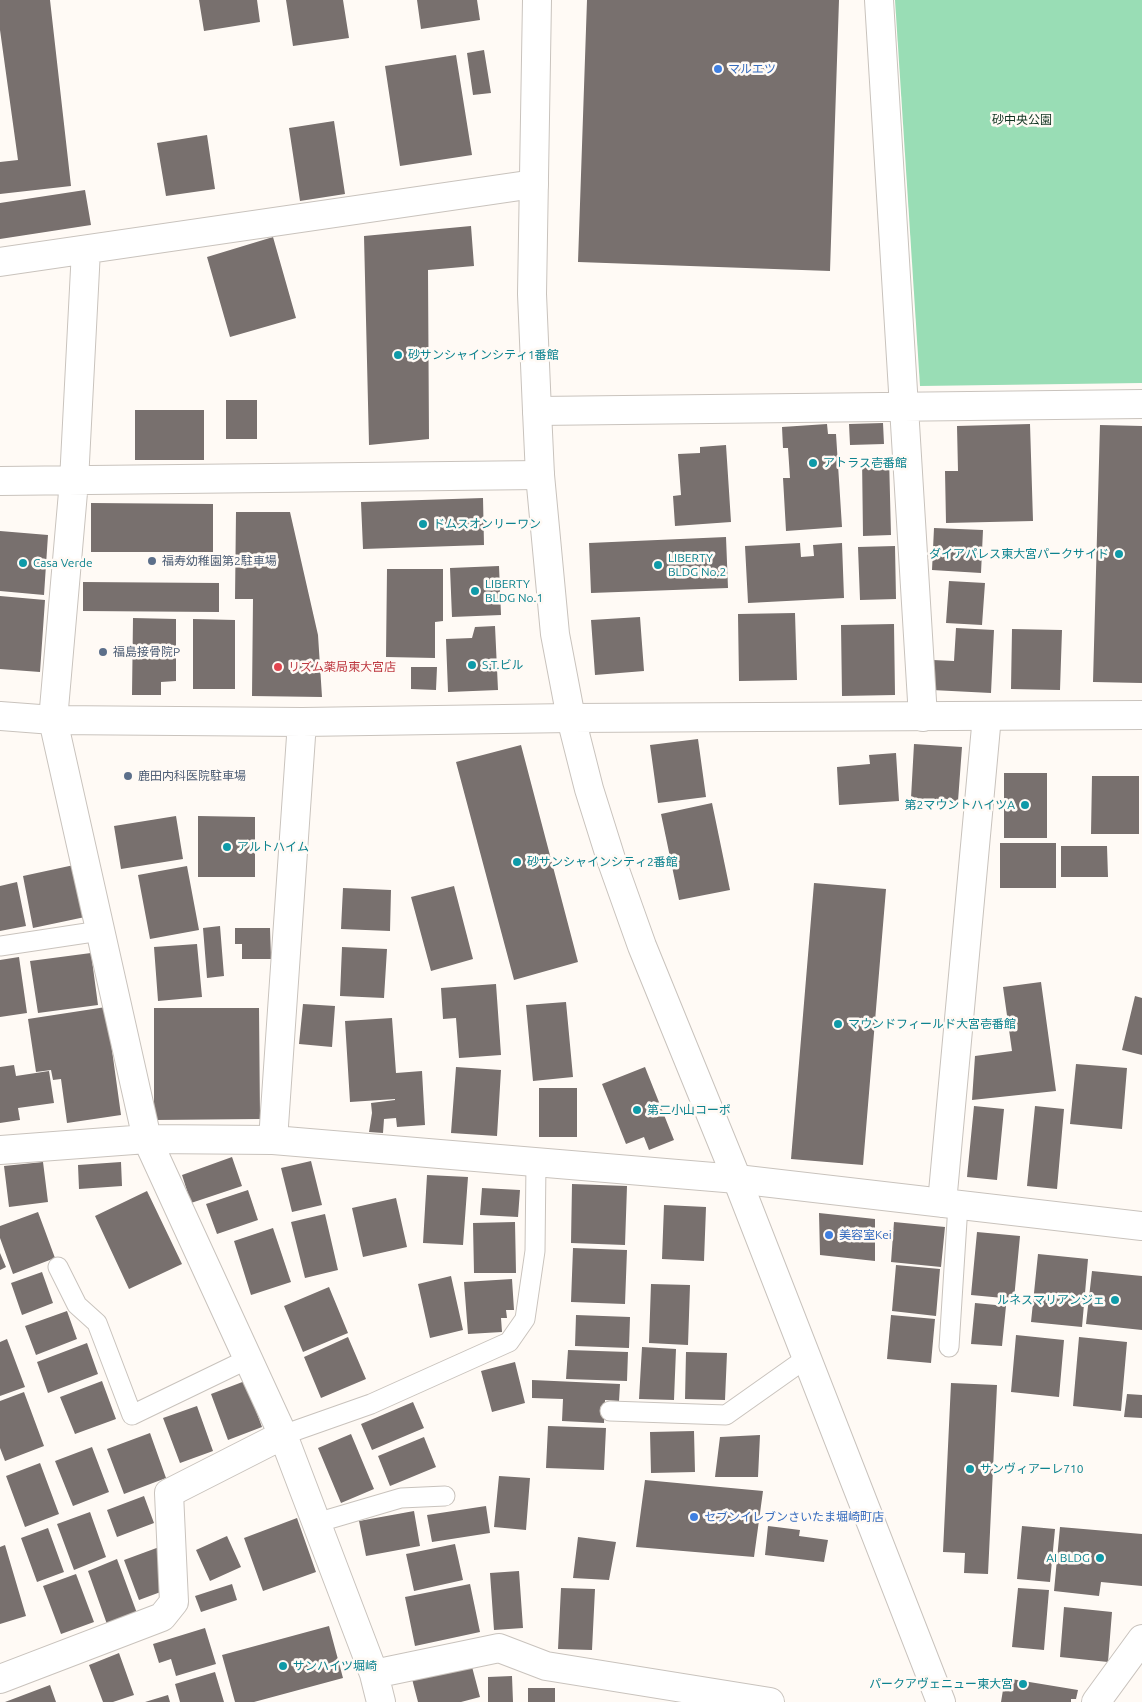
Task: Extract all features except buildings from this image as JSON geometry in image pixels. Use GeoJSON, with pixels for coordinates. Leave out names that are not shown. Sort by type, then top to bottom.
{"type":"FeatureCollection","features":[{"type":"Feature","properties":{"kind":"street"},"geometry":{"type":"LineString","coordinates":[[537,0],[532,294],[540,475],[555,634],[571,718],[600,824],[642,946],[808,1357],[941,1702]]}},
{"type":"Feature","properties":{"kind":"street"},"geometry":{"type":"LineString","coordinates":[[879,0],[923,716]]}},
{"type":"Feature","properties":{"kind":"street"},"geometry":{"type":"LineString","coordinates":[[0,262],[534,184]]}},
{"type":"Feature","properties":{"kind":"street"},"geometry":{"type":"LineString","coordinates":[[86,250],[74,481],[53,720],[147,1139],[283,1435],[374,1674],[381,1702]]}},
{"type":"Feature","properties":{"kind":"street"},"geometry":{"type":"LineString","coordinates":[[537,411],[1142,404]]}},
{"type":"Feature","properties":{"kind":"street"},"geometry":{"type":"LineString","coordinates":[[0,481],[540,475]]}},
{"type":"Feature","properties":{"kind":"street"},"geometry":{"type":"LineString","coordinates":[[0,716],[53,720],[302,722],[571,718],[1142,715]]}},
{"type":"Feature","properties":{"kind":"street"},"geometry":{"type":"LineString","coordinates":[[950,1204],[987,716]]}},
{"type":"Feature","properties":{"kind":"street"},"geometry":{"type":"LineString","coordinates":[[272,1140],[302,722]]}},
{"type":"Feature","properties":{"kind":"street"},"geometry":{"type":"LineString","coordinates":[[0,1150],[147,1139],[272,1140],[737,1179],[1142,1226]]}},
{"type":"Feature","properties":{"kind":"street"},"geometry":{"type":"LineString","coordinates":[[0,1679],[162,1617],[174,1602],[169,1493],[283,1435]]}},
{"type":"Feature","properties":{"kind":"street"},"geometry":{"type":"LineString","coordinates":[[1096,1702],[1142,1639]]}},
{"type":"Feature","properties":{"kind":"street"},"geometry":{"type":"LineString","coordinates":[[374,1674],[499,1648],[546,1666],[770,1702]]}},
{"type":"Feature","properties":{"kind":"lane"},"geometry":{"type":"LineString","coordinates":[[0,946],[100,932]]}},
{"type":"Feature","properties":{"kind":"lane"},"geometry":{"type":"LineString","coordinates":[[283,1435],[371,1404],[509,1342],[525,1319],[535,1252],[536,1163]]}},
{"type":"Feature","properties":{"kind":"lane"},"geometry":{"type":"LineString","coordinates":[[949,1347],[950,1204]]}},
{"type":"Feature","properties":{"kind":"lane"},"geometry":{"type":"LineString","coordinates":[[58,1267],[78,1304],[97,1323],[132,1415],[248,1359]]}},
{"type":"Feature","properties":{"kind":"lane"},"geometry":{"type":"LineString","coordinates":[[610,1411],[726,1415],[808,1357]]}},
{"type":"Feature","properties":{"kind":"lane"},"geometry":{"type":"LineString","coordinates":[[316,1524],[401,1498],[445,1496]]}},
{"type":"Feature","properties":{"kind":"green space","name":"砂中央公園"},"geometry":{"type":"Polygon","coordinates":[[[895,0],[1142,0],[1142,383],[920,386],[895,0]]]}},
{"type":"Feature","properties":{"kind":"place","name":"マルエツ"},"geometry":{"type":"Point","coordinates":[718,69]}},
{"type":"Feature","properties":{"kind":"place","name":"砂サンシャインシティ1番館"},"geometry":{"type":"Point","coordinates":[398,355]}},
{"type":"Feature","properties":{"kind":"place","name":"アトラス壱番館"},"geometry":{"type":"Point","coordinates":[813,463]}},
{"type":"Feature","properties":{"kind":"place","name":"ドムスオンリーワン"},"geometry":{"type":"Point","coordinates":[423,524]}},
{"type":"Feature","properties":{"kind":"place","name":"ダイアパレス東大宮パークサイド"},"geometry":{"type":"Point","coordinates":[1119,554]}},
{"type":"Feature","properties":{"kind":"place","name":"福寿幼稚園第2駐車場"},"geometry":{"type":"Point","coordinates":[152,561]}},
{"type":"Feature","properties":{"kind":"place","name":"Casa Verde"},"geometry":{"type":"Point","coordinates":[23,563]}},
{"type":"Feature","properties":{"kind":"place","name":"LIBERTY BLDG No.2"},"geometry":{"type":"Point","coordinates":[658,565]}},
{"type":"Feature","properties":{"kind":"place","name":"LIBERTY BLDG No.1"},"geometry":{"type":"Point","coordinates":[475,591]}},
{"type":"Feature","properties":{"kind":"place","name":"福島接骨院P"},"geometry":{"type":"Point","coordinates":[103,652]}},
{"type":"Feature","properties":{"kind":"place","name":"S.T.ビル"},"geometry":{"type":"Point","coordinates":[472,665]}},
{"type":"Feature","properties":{"kind":"place","name":"リズム薬局東大宮店"},"geometry":{"type":"Point","coordinates":[278,667]}},
{"type":"Feature","properties":{"kind":"place","name":"鹿田内科医院駐車場"},"geometry":{"type":"Point","coordinates":[128,776]}},
{"type":"Feature","properties":{"kind":"place","name":"第2マウントハイツA"},"geometry":{"type":"Point","coordinates":[1025,805]}},
{"type":"Feature","properties":{"kind":"place","name":"アルトハイム"},"geometry":{"type":"Point","coordinates":[227,847]}},
{"type":"Feature","properties":{"kind":"place","name":"砂サンシャインシティ2番館"},"geometry":{"type":"Point","coordinates":[517,862]}},
{"type":"Feature","properties":{"kind":"place","name":"マウンドフィールド大宮壱番館"},"geometry":{"type":"Point","coordinates":[838,1024]}},
{"type":"Feature","properties":{"kind":"place","name":"第二小山コーポ"},"geometry":{"type":"Point","coordinates":[637,1110]}},
{"type":"Feature","properties":{"kind":"place","name":"美容室Kei"},"geometry":{"type":"Point","coordinates":[829,1235]}},
{"type":"Feature","properties":{"kind":"place","name":"ルネスマリアンジェ"},"geometry":{"type":"Point","coordinates":[1115,1300]}},
{"type":"Feature","properties":{"kind":"place","name":"サンヴィアーレ710"},"geometry":{"type":"Point","coordinates":[970,1469]}},
{"type":"Feature","properties":{"kind":"place","name":"セブンイレブンさいたま堀崎町店"},"geometry":{"type":"Point","coordinates":[694,1517]}},
{"type":"Feature","properties":{"kind":"place","name":"AI BLDG"},"geometry":{"type":"Point","coordinates":[1100,1558]}},
{"type":"Feature","properties":{"kind":"place","name":"サンハイツ堀崎"},"geometry":{"type":"Point","coordinates":[283,1666]}},
{"type":"Feature","properties":{"kind":"place","name":"パークアヴェニュー東大宮"},"geometry":{"type":"Point","coordinates":[1023,1684]}}]}
